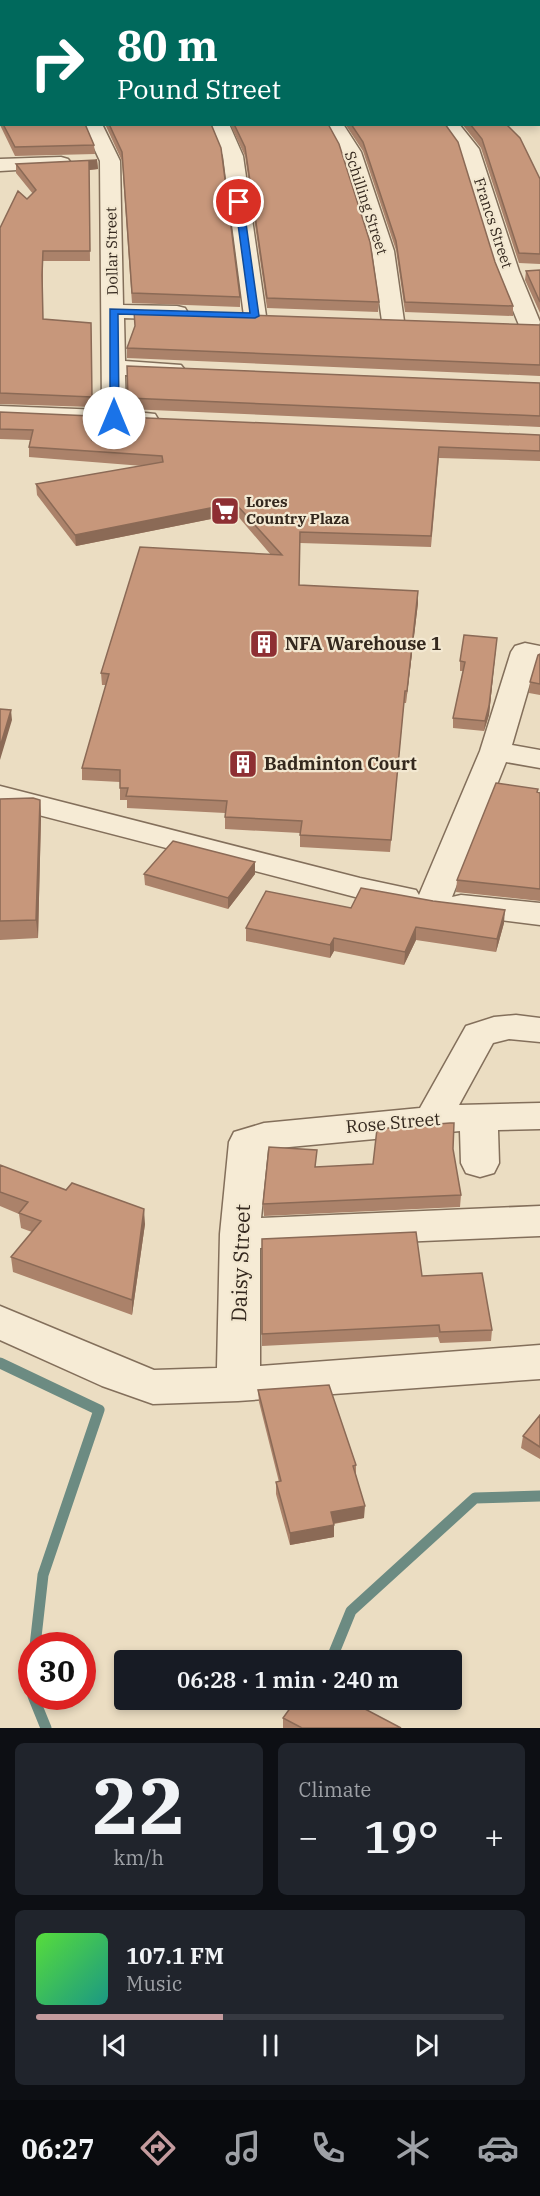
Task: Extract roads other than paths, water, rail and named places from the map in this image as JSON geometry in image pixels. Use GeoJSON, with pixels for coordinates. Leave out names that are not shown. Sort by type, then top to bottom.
{"type":"FeatureCollection","features":[{"type":"Feature","properties":{"kind":"street","name":"Dollar Street"},"geometry":{"type":"LineString","coordinates":[[93,126],[110,161],[114,418]]}},
{"type":"Feature","properties":{"kind":"street"},"geometry":{"type":"LineString","coordinates":[[220,126],[233,156],[255,316]]}},
{"type":"Feature","properties":{"kind":"street","name":"Schilling Street"},"geometry":{"type":"LineString","coordinates":[[334,126],[351,152],[383,251],[393,321]]}},
{"type":"Feature","properties":{"kind":"street","name":"Francs Street"},"geometry":{"type":"LineString","coordinates":[[451,126],[469,149],[519,272],[535,326]]}},
{"type":"Feature","properties":{"kind":"street"},"geometry":{"type":"LineString","coordinates":[[0,165],[110,161]]}},
{"type":"Feature","properties":{"kind":"street"},"geometry":{"type":"LineString","coordinates":[[113,311],[196,314]]}},
{"type":"Feature","properties":{"kind":"street"},"geometry":{"type":"LineString","coordinates":[[231,315],[278,316]]}},
{"type":"Feature","properties":{"kind":"street"},"geometry":{"type":"LineString","coordinates":[[370,320],[416,321]]}},
{"type":"Feature","properties":{"kind":"street"},"geometry":{"type":"LineString","coordinates":[[507,325],[535,326]]}},
{"type":"Feature","properties":{"kind":"street"},"geometry":{"type":"LineString","coordinates":[[114,367],[197,371]]}},
{"type":"Feature","properties":{"kind":"street"},"geometry":{"type":"LineString","coordinates":[[0,413],[173,420]]}},
{"type":"Feature","properties":{"kind":"street"},"geometry":{"type":"LineString","coordinates":[[433,902],[495,751],[525,652],[540,655]]}},
{"type":"Feature","properties":{"kind":"street"},"geometry":{"type":"LineString","coordinates":[[495,751],[540,759]]}},
{"type":"Feature","properties":{"kind":"street"},"geometry":{"type":"LineString","coordinates":[[0,795],[360,888],[433,902],[540,914]]}},
{"type":"Feature","properties":{"kind":"street"},"geometry":{"type":"LineString","coordinates":[[434,1119],[479,1035],[492,1028],[511,1026],[540,1030]]}},
{"type":"Feature","properties":{"kind":"street"},"geometry":{"type":"LineString","coordinates":[[478,1116],[480,1163]]}},
{"type":"Feature","properties":{"kind":"street","name":"Rose Street"},"geometry":{"type":"LineString","coordinates":[[248,1142],[264,1136],[434,1119],[540,1116]]}},
{"type":"Feature","properties":{"kind":"street","name":"Daisy Street"},"geometry":{"type":"LineString","coordinates":[[238,1384],[240,1234],[248,1142]]}},
{"type":"Feature","properties":{"kind":"street"},"geometry":{"type":"LineString","coordinates":[[240,1234],[540,1221]]}},
{"type":"Feature","properties":{"kind":"street"},"geometry":{"type":"LineString","coordinates":[[0,1322],[117,1374],[153,1387],[530,1369]]}},
{"type":"Feature","properties":{"kind":"waterway"},"geometry":{"type":"LineString","coordinates":[[0,1363],[99,1410],[43,1575],[37,1632]]}},
{"type":"Feature","properties":{"kind":"waterway"},"geometry":{"type":"LineString","coordinates":[[335,1650],[351,1611],[475,1498],[540,1496]]}},
{"type":"Feature","properties":{"kind":"waterway"},"geometry":{"type":"LineString","coordinates":[[39,1710],[46,1728]]}},
{"type":"Feature","properties":{"kind":"place","name":"Lores Country Plaza"},"geometry":{"type":"Point","coordinates":[225,511]}},
{"type":"Feature","properties":{"kind":"place","name":"NFA Warehouse 1"},"geometry":{"type":"Point","coordinates":[264,644]}},
{"type":"Feature","properties":{"kind":"place","name":"Badminton Court"},"geometry":{"type":"Point","coordinates":[243,764]}}]}
